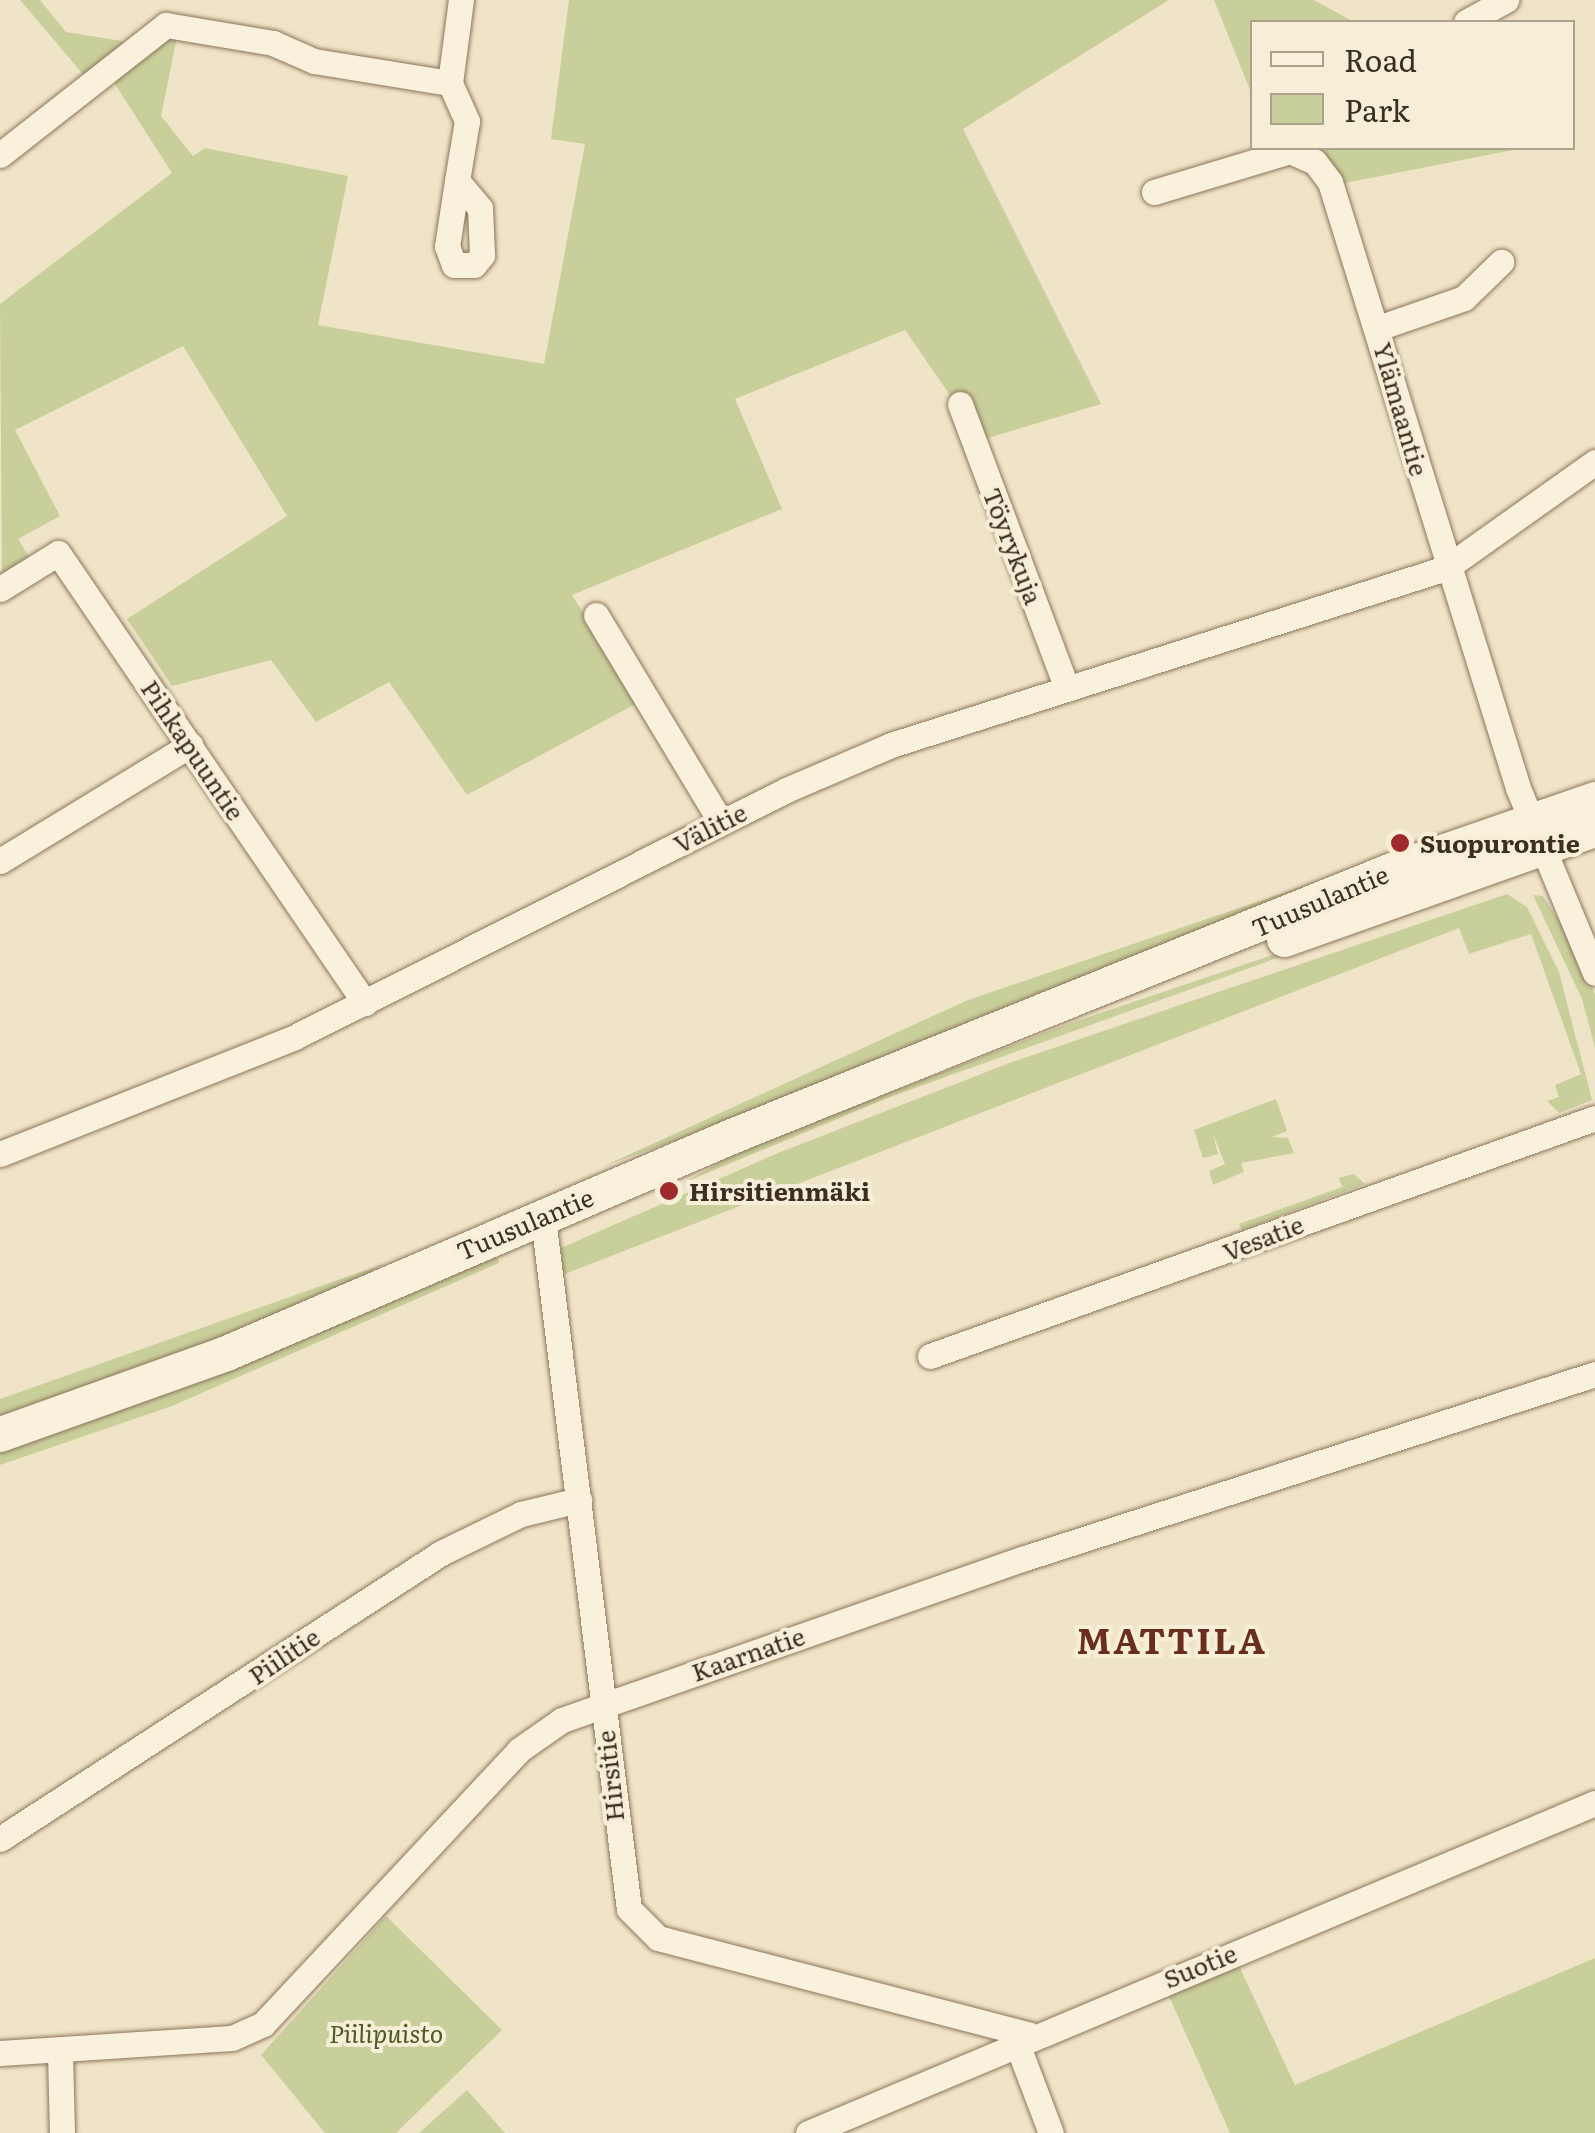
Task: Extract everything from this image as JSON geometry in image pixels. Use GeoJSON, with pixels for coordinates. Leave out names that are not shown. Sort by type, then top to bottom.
{"type":"FeatureCollection","features":[{"type":"Feature","properties":{"kind":"main road","name":"Tuusulantie"},"geometry":{"type":"LineString","coordinates":[[0,1434],[209,1360],[543,1218],[1049,1014],[1539,833],[1595,799]]}},
{"type":"Feature","properties":{"kind":"main road","name":"Tuusulantie"},"geometry":{"type":"LineString","coordinates":[[1539,833],[1595,829]]}},
{"type":"Feature","properties":{"kind":"street"},"geometry":{"type":"LineString","coordinates":[[457,180],[467,121],[450,84],[461,0]]}},
{"type":"Feature","properties":{"kind":"street"},"geometry":{"type":"LineString","coordinates":[[1470,20],[1506,0]]}},
{"type":"Feature","properties":{"kind":"street"},"geometry":{"type":"LineString","coordinates":[[0,155],[163,12],[273,43],[314,62],[450,84]]}},
{"type":"Feature","properties":{"kind":"street","name":"Ylämaantie"},"geometry":{"type":"LineString","coordinates":[[1154,192],[1290,150],[1316,162],[1330,182],[1378,328],[1446,568],[1539,833]]}},
{"type":"Feature","properties":{"kind":"street"},"geometry":{"type":"LineString","coordinates":[[1378,328],[1464,298],[1501,262]]}},
{"type":"Feature","properties":{"kind":"street","name":"Töyrykuja"},"geometry":{"type":"LineString","coordinates":[[960,404],[1068,688]]}},
{"type":"Feature","properties":{"kind":"street","name":"Välitie"},"geometry":{"type":"LineString","coordinates":[[0,1154],[365,1002],[721,822],[891,745],[1446,568],[1595,462]]}},
{"type":"Feature","properties":{"kind":"street","name":"Pihkapuuntie"},"geometry":{"type":"LineString","coordinates":[[0,588],[50,543],[365,1002]]}},
{"type":"Feature","properties":{"kind":"street"},"geometry":{"type":"LineString","coordinates":[[596,615],[721,822]]}},
{"type":"Feature","properties":{"kind":"street"},"geometry":{"type":"LineString","coordinates":[[0,862],[190,746]]}},
{"type":"Feature","properties":{"kind":"street"},"geometry":{"type":"LineString","coordinates":[[1539,833],[1595,973]]}},
{"type":"Feature","properties":{"kind":"street","name":"Vesatie"},"geometry":{"type":"LineString","coordinates":[[930,1356],[1595,1118]]}},
{"type":"Feature","properties":{"kind":"street","name":"Hirsitie"},"geometry":{"type":"LineString","coordinates":[[543,1218],[580,1500],[621,1888],[639,1925],[658,1938],[1023,2038]]}},
{"type":"Feature","properties":{"kind":"street","name":"Kaarnatie"},"geometry":{"type":"LineString","coordinates":[[0,2053],[232,2038],[262,2024],[519,1750],[602,1704],[1595,1374]]}},
{"type":"Feature","properties":{"kind":"street","name":"Piilitie"},"geometry":{"type":"LineString","coordinates":[[0,1838],[441,1553],[521,1514],[580,1500]]}},
{"type":"Feature","properties":{"kind":"street","name":"Suotie"},"geometry":{"type":"LineString","coordinates":[[808,2133],[1023,2038],[1595,1803]]}},
{"type":"Feature","properties":{"kind":"street"},"geometry":{"type":"LineString","coordinates":[[1023,2038],[1051,2133]]}},
{"type":"Feature","properties":{"kind":"street"},"geometry":{"type":"LineString","coordinates":[[60,2052],[62,2133]]}},
{"type":"Feature","properties":{"kind":"green space"},"geometry":{"type":"Polygon","coordinates":[[[20,0],[40,0],[66,32],[134,43],[87,79],[20,0]]]}},
{"type":"Feature","properties":{"kind":"green space"},"geometry":{"type":"Polygon","coordinates":[[[569,0],[1169,0],[963,129],[1101,404],[981,440],[905,330],[735,399],[782,509],[572,595],[639,702],[467,795],[389,682],[316,722],[271,660],[172,686],[127,619],[287,516],[183,346],[15,430],[60,516],[18,539],[31,560],[2,575],[0,304],[172,173],[111,78],[178,32],[161,116],[193,156],[205,148],[348,176],[318,325],[544,364],[585,144],[551,139],[569,0]]]}},
{"type":"Feature","properties":{"kind":"green space"},"geometry":{"type":"Polygon","coordinates":[[[1214,0],[1314,0],[1350,20],[1250,20],[1250,90],[1214,0]]]}},
{"type":"Feature","properties":{"kind":"green space"},"geometry":{"type":"Polygon","coordinates":[[[1307,150],[1513,150],[1340,184],[1307,150]]]}},
{"type":"Feature","properties":{"kind":"green space"},"geometry":{"type":"Polygon","coordinates":[[[1380,860],[708,1129],[604,1166],[968,1000],[1380,860]]]}},
{"type":"Feature","properties":{"kind":"green space"},"geometry":{"type":"Polygon","coordinates":[[[1489,882],[890,1097],[683,1183],[743,1149],[1065,1025],[1489,882]]]}},
{"type":"Feature","properties":{"kind":"green space"},"geometry":{"type":"Polygon","coordinates":[[[1507,894],[1527,907],[1559,972],[1592,1100],[1559,1113],[1547,1101],[1559,1097],[1555,1085],[1581,1074],[1531,934],[1469,954],[1459,928],[562,1275],[561,1248],[778,1153],[1012,1062],[1507,894]]]}},
{"type":"Feature","properties":{"kind":"green space"},"geometry":{"type":"Polygon","coordinates":[[[1533,895],[1543,896],[1579,951],[1595,995],[1595,1048],[1582,999],[1533,895]]]}},
{"type":"Feature","properties":{"kind":"green space"},"geometry":{"type":"Polygon","coordinates":[[[1276,1099],[1287,1131],[1272,1137],[1288,1138],[1294,1153],[1241,1163],[1244,1172],[1213,1185],[1209,1171],[1225,1164],[1213,1134],[1218,1154],[1203,1158],[1194,1130],[1276,1099]]]}},
{"type":"Feature","properties":{"kind":"green space"},"geometry":{"type":"Polygon","coordinates":[[[1354,1174],[1365,1184],[1242,1230],[1239,1224],[1342,1187],[1339,1178],[1354,1174]]]}},
{"type":"Feature","properties":{"kind":"green space"},"geometry":{"type":"Polygon","coordinates":[[[497,1256],[499,1263],[172,1406],[0,1465],[0,1451],[249,1363],[497,1256]]]}},
{"type":"Feature","properties":{"kind":"green space"},"geometry":{"type":"Polygon","coordinates":[[[383,1264],[342,1292],[0,1422],[0,1399],[383,1264]]]}},
{"type":"Feature","properties":{"kind":"green space","name":"Piilipuisto"},"geometry":{"type":"Polygon","coordinates":[[[386,1916],[502,2030],[396,2133],[325,2133],[261,2055],[386,1916]]]}},
{"type":"Feature","properties":{"kind":"green space"},"geometry":{"type":"Polygon","coordinates":[[[1595,1958],[1595,2133],[1230,2133],[1168,1994],[1239,1966],[1295,2085],[1595,1958]]]}},
{"type":"Feature","properties":{"kind":"green space"},"geometry":{"type":"Polygon","coordinates":[[[467,2090],[505,2133],[419,2133],[467,2090]]]}},
{"type":"Feature","properties":{"kind":"place","name":"Suopurontie"},"geometry":{"type":"Point","coordinates":[1400,843]}},
{"type":"Feature","properties":{"kind":"place","name":"Hirsitienmäki"},"geometry":{"type":"Point","coordinates":[669,1191]}},
{"type":"Feature","properties":{"kind":"district","name":"MATTILA"},"geometry":{"type":"Point","coordinates":[1172,1639]}}]}
